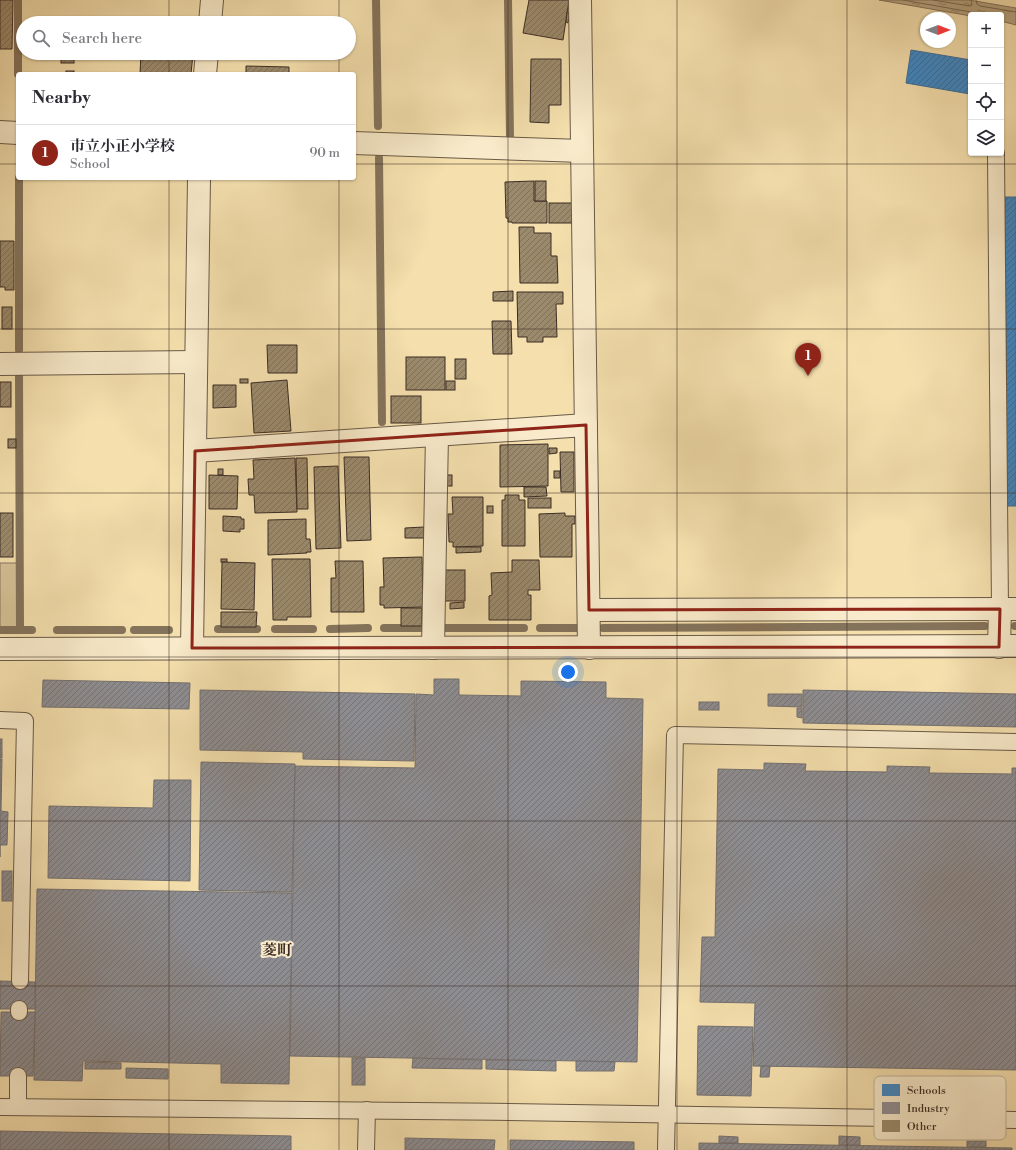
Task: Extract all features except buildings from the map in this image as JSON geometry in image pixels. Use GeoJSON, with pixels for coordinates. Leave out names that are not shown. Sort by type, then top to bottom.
{"type":"FeatureCollection","features":[{"type":"Feature","properties":{"kind":"street"},"geometry":{"type":"LineString","coordinates":[[211,16],[212,0]]}},
{"type":"Feature","properties":{"kind":"street"},"geometry":{"type":"LineString","coordinates":[[580,0],[589,648]]}},
{"type":"Feature","properties":{"kind":"street"},"geometry":{"type":"LineString","coordinates":[[205,72],[206,60]]}},
{"type":"Feature","properties":{"kind":"street"},"geometry":{"type":"LineString","coordinates":[[0,132],[16,133]]}},
{"type":"Feature","properties":{"kind":"street"},"geometry":{"type":"LineString","coordinates":[[356,143],[582,151]]}},
{"type":"Feature","properties":{"kind":"street"},"geometry":{"type":"LineString","coordinates":[[192,648],[199,180]]}},
{"type":"Feature","properties":{"kind":"street"},"geometry":{"type":"LineString","coordinates":[[0,364],[196,362]]}},
{"type":"Feature","properties":{"kind":"street"},"geometry":{"type":"LineString","coordinates":[[195,451],[586,424]]}},
{"type":"Feature","properties":{"kind":"street"},"geometry":{"type":"LineString","coordinates":[[433,648],[437,435]]}},
{"type":"Feature","properties":{"kind":"street"},"geometry":{"type":"LineString","coordinates":[[0,649],[1008,646],[1008,609],[589,610]]}},
{"type":"Feature","properties":{"kind":"lane"},"geometry":{"type":"LineString","coordinates":[[996,156],[1008,609]]}},
{"type":"Feature","properties":{"kind":"lane"},"geometry":{"type":"LineString","coordinates":[[0,720],[26,721],[20,981]]}},
{"type":"Feature","properties":{"kind":"lane"},"geometry":{"type":"LineString","coordinates":[[666,1150],[675,735],[1016,742]]}},
{"type":"Feature","properties":{"kind":"lane"},"geometry":{"type":"LineString","coordinates":[[18,1076],[18,1108]]}},
{"type":"Feature","properties":{"kind":"lane"},"geometry":{"type":"LineString","coordinates":[[0,1107],[367,1110],[874,1118]]}},
{"type":"Feature","properties":{"kind":"lane"},"geometry":{"type":"LineString","coordinates":[[366,1150],[367,1110]]}},
{"type":"Feature","properties":{"kind":"lane"},"geometry":{"type":"LineString","coordinates":[[1006,1120],[1016,1120]]}},
{"type":"Feature","properties":{"kind":"highlighted area"},"geometry":{"type":"Polygon","coordinates":[[[586,425],[589,610],[1000,609],[999,647],[192,648],[195,451],[586,425]]]}},
{"type":"Feature","properties":{"kind":"shaded area"},"geometry":{"type":"Polygon","coordinates":[[[0,563],[17,563],[17,627],[0,627],[0,563]]]}},
{"type":"Feature","properties":{"kind":"water"},"geometry":{"type":"Polygon","coordinates":[[[879,0],[969,0],[1016,8],[1016,25],[1004,22],[1004,12],[968,12],[968,15],[956,13],[956,12],[948,12],[879,0]]]}},
{"type":"Feature","properties":{"kind":"waterway"},"geometry":{"type":"LineString","coordinates":[[18,0],[18,16]]}},
{"type":"Feature","properties":{"kind":"waterway"},"geometry":{"type":"LineString","coordinates":[[376,0],[378,126]]}},
{"type":"Feature","properties":{"kind":"waterway"},"geometry":{"type":"LineString","coordinates":[[508,0],[510,136]]}},
{"type":"Feature","properties":{"kind":"waterway"},"geometry":{"type":"LineString","coordinates":[[18,60],[18,72]]}},
{"type":"Feature","properties":{"kind":"waterway"},"geometry":{"type":"LineString","coordinates":[[379,158],[382,422]]}},
{"type":"Feature","properties":{"kind":"waterway"},"geometry":{"type":"LineString","coordinates":[[19,180],[19,350]]}},
{"type":"Feature","properties":{"kind":"waterway"},"geometry":{"type":"LineString","coordinates":[[19,374],[20,630]]}},
{"type":"Feature","properties":{"kind":"waterway"},"geometry":{"type":"LineString","coordinates":[[603,628],[985,626]]}},
{"type":"Feature","properties":{"kind":"waterway"},"geometry":{"type":"LineString","coordinates":[[330,629],[368,628]]}},
{"type":"Feature","properties":{"kind":"waterway"},"geometry":{"type":"LineString","coordinates":[[384,628],[424,628]]}},
{"type":"Feature","properties":{"kind":"waterway"},"geometry":{"type":"LineString","coordinates":[[437,628],[524,628]]}},
{"type":"Feature","properties":{"kind":"waterway"},"geometry":{"type":"LineString","coordinates":[[540,628],[576,628]]}},
{"type":"Feature","properties":{"kind":"waterway"},"geometry":{"type":"LineString","coordinates":[[218,629],[257,629]]}},
{"type":"Feature","properties":{"kind":"waterway"},"geometry":{"type":"LineString","coordinates":[[275,629],[313,629]]}},
{"type":"Feature","properties":{"kind":"waterway"},"geometry":{"type":"LineString","coordinates":[[0,630],[32,630]]}},
{"type":"Feature","properties":{"kind":"waterway"},"geometry":{"type":"LineString","coordinates":[[57,630],[122,630]]}},
{"type":"Feature","properties":{"kind":"waterway"},"geometry":{"type":"LineString","coordinates":[[134,630],[169,630]]}},
{"type":"Feature","properties":{"kind":"place","name":"市立小正小学校"},"geometry":{"type":"Point","coordinates":[808,376]}},
{"type":"Feature","properties":{"kind":"district","name":"菱町"},"geometry":{"type":"Point","coordinates":[277,950]}}]}
